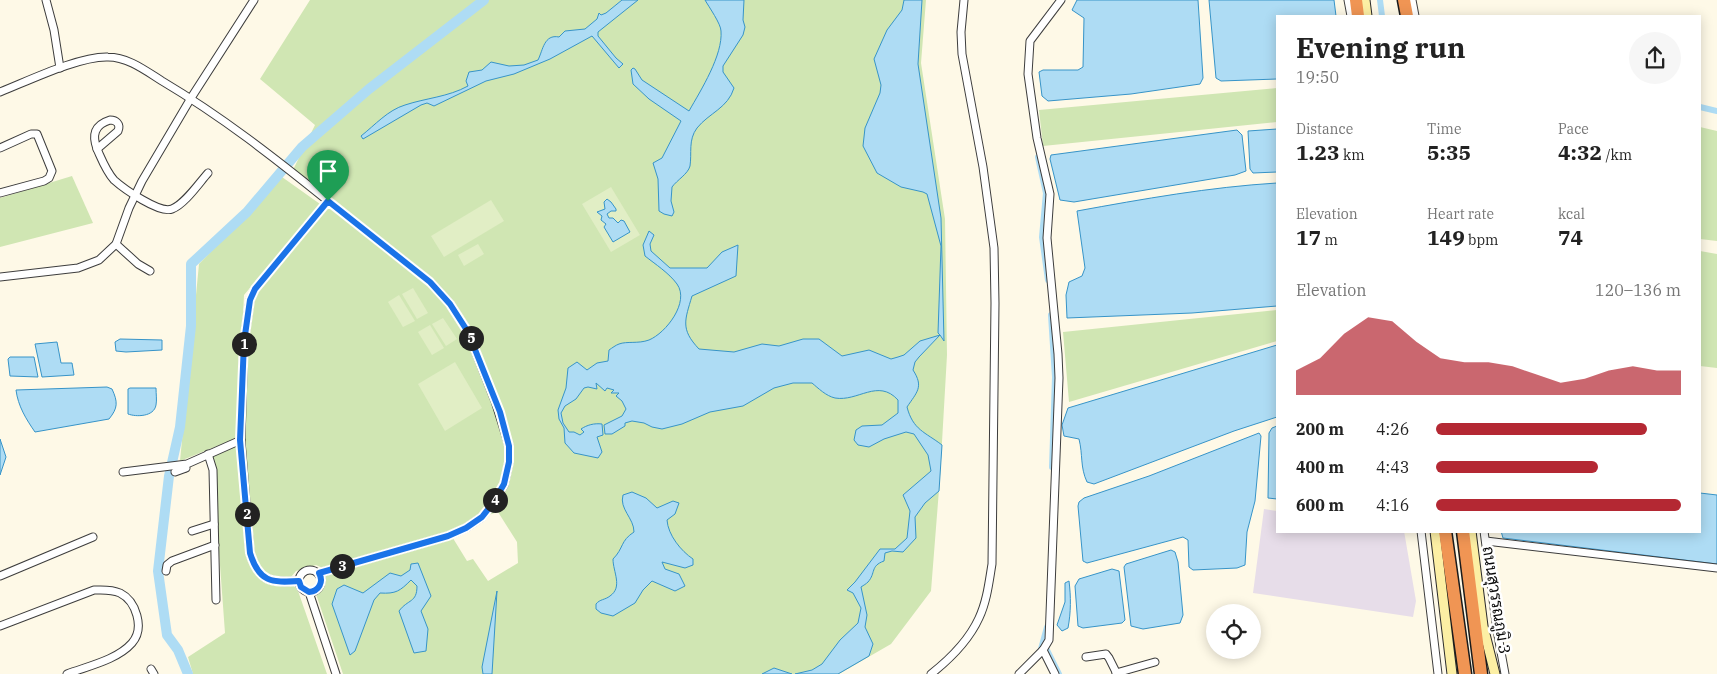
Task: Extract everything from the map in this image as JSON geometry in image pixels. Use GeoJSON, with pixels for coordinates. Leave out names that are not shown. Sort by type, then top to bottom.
{"type":"FeatureCollection","features":[{"type":"Feature","properties":{"kind":"highway"},"geometry":{"type":"LineString","coordinates":[[1404,0],[1406,15]]}},
{"type":"Feature","properties":{"kind":"highway"},"geometry":{"type":"LineString","coordinates":[[1445,533],[1465,674]]}},
{"type":"Feature","properties":{"kind":"highway"},"geometry":{"type":"LineString","coordinates":[[1464,533],[1482,674]]}},
{"type":"Feature","properties":{"kind":"main road"},"geometry":{"type":"LineString","coordinates":[[1399,0],[1402,15]]}},
{"type":"Feature","properties":{"kind":"main road"},"geometry":{"type":"LineString","coordinates":[[1435,533],[1452,674]]}},
{"type":"Feature","properties":{"kind":"main road","name":"ถนนสุวรรณภูมิ 3"},"geometry":{"type":"LineString","coordinates":[[1471,533],[1483,626],[1495,674]]}},
{"type":"Feature","properties":{"kind":"main road"},"geometry":{"type":"LineString","coordinates":[[1483,626],[1489,674]]}},
{"type":"Feature","properties":{"kind":"street"},"geometry":{"type":"LineString","coordinates":[[46,0],[54,30],[60,68]]}},
{"type":"Feature","properties":{"kind":"street"},"geometry":{"type":"LineString","coordinates":[[0,277],[78,268],[99,260],[116,244],[135,195],[191,98],[254,0]]}},
{"type":"Feature","properties":{"kind":"street"},"geometry":{"type":"LineString","coordinates":[[931,674],[948,660],[966,640],[979,618],[987,592],[992,564],[994,248],[983,167],[962,54],[961,32],[964,0]]}},
{"type":"Feature","properties":{"kind":"street"},"geometry":{"type":"LineString","coordinates":[[1019,674],[1044,649],[1050,640],[1058,354],[1047,238],[1050,194],[1037,138],[1028,74],[1030,41],[1061,0]]}},
{"type":"Feature","properties":{"kind":"street"},"geometry":{"type":"LineString","coordinates":[[1412,0],[1415,15]]}},
{"type":"Feature","properties":{"kind":"street"},"geometry":{"type":"LineString","coordinates":[[0,92],[60,68],[99,57],[120,58],[136,65],[191,98],[272,156],[430,282],[463,322],[495,401],[509,446],[509,462],[504,484],[482,517],[466,528],[319,573],[313,570],[306,570],[301,575],[299,581],[301,587],[309,592],[336,674]]}},
{"type":"Feature","properties":{"kind":"street"},"geometry":{"type":"LineString","coordinates":[[0,148],[32,134],[37,134],[52,171],[49,178],[44,181],[0,194]]}},
{"type":"Feature","properties":{"kind":"street"},"geometry":{"type":"LineString","coordinates":[[97,149],[113,179],[135,195],[162,210],[170,210],[184,200],[208,173]]}},
{"type":"Feature","properties":{"kind":"street"},"geometry":{"type":"LineString","coordinates":[[299,581],[273,582],[263,577],[254,567],[250,553],[240,440],[244,342],[250,300],[255,289],[328,201]]}},
{"type":"Feature","properties":{"kind":"street"},"geometry":{"type":"LineString","coordinates":[[116,244],[138,264],[150,271]]}},
{"type":"Feature","properties":{"kind":"street"},"geometry":{"type":"LineString","coordinates":[[123,472],[164,467],[176,469],[209,457],[240,440]]}},
{"type":"Feature","properties":{"kind":"street"},"geometry":{"type":"LineString","coordinates":[[209,457],[213,470],[216,600]]}},
{"type":"Feature","properties":{"kind":"street"},"geometry":{"type":"LineString","coordinates":[[192,531],[214,524]]}},
{"type":"Feature","properties":{"kind":"street"},"geometry":{"type":"LineString","coordinates":[[1421,533],[1438,674]]}},
{"type":"Feature","properties":{"kind":"street"},"geometry":{"type":"LineString","coordinates":[[1484,533],[1497,630],[1505,674]]}},
{"type":"Feature","properties":{"kind":"street"},"geometry":{"type":"LineString","coordinates":[[0,576],[93,537]]}},
{"type":"Feature","properties":{"kind":"street"},"geometry":{"type":"LineString","coordinates":[[1486,541],[1717,568]]}},
{"type":"Feature","properties":{"kind":"street"},"geometry":{"type":"LineString","coordinates":[[166,571],[167,565],[172,561],[214,545]]}},
{"type":"Feature","properties":{"kind":"street"},"geometry":{"type":"LineString","coordinates":[[309,592],[316,590],[321,584],[319,573]]}},
{"type":"Feature","properties":{"kind":"street"},"geometry":{"type":"LineString","coordinates":[[0,626],[94,590],[109,589],[121,593],[131,602],[137,613],[138,626],[134,641],[115,655],[67,674]]}},
{"type":"Feature","properties":{"kind":"street"},"geometry":{"type":"LineString","coordinates":[[1044,649],[1056,674]]}},
{"type":"Feature","properties":{"kind":"street"},"geometry":{"type":"LineString","coordinates":[[1086,657],[1106,654],[1116,673],[1154,662]]}},
{"type":"Feature","properties":{"kind":"shaded area"},"geometry":{"type":"Polygon","coordinates":[[[1264,509],[1276,511],[1276,533],[1404,533],[1416,601],[1413,617],[1253,593],[1264,509]]]}},
{"type":"Feature","properties":{"kind":"green space"},"geometry":{"type":"Polygon","coordinates":[[[310,0],[926,0],[921,63],[945,219],[947,355],[931,591],[891,644],[839,674],[343,674],[316,594],[325,586],[323,578],[327,570],[316,565],[296,571],[287,582],[297,588],[327,674],[193,674],[188,657],[225,633],[213,470],[208,454],[241,440],[244,342],[253,293],[328,201],[292,172],[315,125],[260,79],[310,0]],[[498,512],[482,517],[451,535],[467,561],[473,559],[488,581],[518,563],[517,542],[498,512]]]}},
{"type":"Feature","properties":{"kind":"green space"},"geometry":{"type":"Polygon","coordinates":[[[1276,88],[1276,122],[1043,146],[1039,110],[1276,88]]]}},
{"type":"Feature","properties":{"kind":"green space"},"geometry":{"type":"Polygon","coordinates":[[[1701,127],[1717,131],[1717,241],[1701,239],[1701,127]]]}},
{"type":"Feature","properties":{"kind":"green space"},"geometry":{"type":"Polygon","coordinates":[[[72,176],[93,223],[0,247],[0,198],[72,176]]]}},
{"type":"Feature","properties":{"kind":"green space"},"geometry":{"type":"Polygon","coordinates":[[[282,177],[320,204],[244,295],[237,438],[180,461],[199,264],[282,177]]]}},
{"type":"Feature","properties":{"kind":"green space"},"geometry":{"type":"Polygon","coordinates":[[[611,187],[640,235],[611,252],[582,204],[611,187]]]}},
{"type":"Feature","properties":{"kind":"green space"},"geometry":{"type":"Polygon","coordinates":[[[491,200],[504,221],[444,257],[431,236],[491,200]]]}},
{"type":"Feature","properties":{"kind":"green space"},"geometry":{"type":"Polygon","coordinates":[[[478,244],[484,254],[464,266],[458,255],[478,244]]]}},
{"type":"Feature","properties":{"kind":"green space"},"geometry":{"type":"Polygon","coordinates":[[[1701,251],[1717,254],[1717,368],[1701,366],[1701,251]]]}},
{"type":"Feature","properties":{"kind":"green space"},"geometry":{"type":"Polygon","coordinates":[[[413,288],[428,313],[417,319],[402,294],[413,288]]]}},
{"type":"Feature","properties":{"kind":"green space"},"geometry":{"type":"Polygon","coordinates":[[[399,295],[415,321],[403,327],[388,302],[399,295]]]}},
{"type":"Feature","properties":{"kind":"green space"},"geometry":{"type":"Polygon","coordinates":[[[1276,310],[1276,341],[1069,402],[1063,332],[1276,310]]]}},
{"type":"Feature","properties":{"kind":"green space"},"geometry":{"type":"Polygon","coordinates":[[[443,318],[457,339],[446,346],[432,324],[443,318]]]}},
{"type":"Feature","properties":{"kind":"green space"},"geometry":{"type":"Polygon","coordinates":[[[430,325],[444,348],[432,355],[418,332],[430,325]]]}},
{"type":"Feature","properties":{"kind":"green space"},"geometry":{"type":"Polygon","coordinates":[[[455,362],[482,408],[445,431],[418,384],[455,362]]]}},
{"type":"Feature","properties":{"kind":"water"},"geometry":{"type":"Polygon","coordinates":[[[622,0],[638,0],[598,32],[598,36],[623,64],[619,68],[592,36],[550,59],[514,74],[486,81],[434,106],[427,103],[421,105],[363,139],[361,136],[387,114],[399,107],[453,93],[468,86],[466,81],[469,72],[482,70],[491,62],[509,66],[524,65],[538,60],[547,40],[559,37],[565,31],[585,29],[597,19],[599,13],[601,15],[606,13],[622,0]]]}},
{"type":"Feature","properties":{"kind":"water"},"geometry":{"type":"Polygon","coordinates":[[[705,0],[744,0],[743,20],[745,27],[743,35],[723,66],[723,72],[734,88],[727,101],[697,128],[692,137],[689,169],[672,187],[671,201],[674,212],[672,216],[659,211],[658,179],[653,163],[662,158],[681,121],[649,99],[633,84],[631,70],[635,69],[642,80],[689,111],[715,61],[721,40],[719,24],[705,0]]]}},
{"type":"Feature","properties":{"kind":"water"},"geometry":{"type":"Polygon","coordinates":[[[904,0],[922,0],[918,64],[941,218],[944,341],[938,333],[941,246],[927,194],[901,187],[877,173],[863,146],[865,128],[880,93],[881,85],[874,59],[887,30],[902,10],[904,0]]]}},
{"type":"Feature","properties":{"kind":"water"},"geometry":{"type":"Polygon","coordinates":[[[1077,0],[1198,0],[1203,78],[1200,84],[1131,94],[1048,101],[1042,96],[1039,72],[1043,70],[1078,70],[1083,67],[1084,18],[1072,10],[1077,0]]]}},
{"type":"Feature","properties":{"kind":"water"},"geometry":{"type":"Polygon","coordinates":[[[1209,0],[1334,0],[1336,15],[1276,15],[1276,79],[1221,81],[1216,78],[1209,0]]]}},
{"type":"Feature","properties":{"kind":"water"},"geometry":{"type":"Polygon","coordinates":[[[1276,129],[1276,172],[1253,173],[1250,169],[1248,131],[1276,129]]]}},
{"type":"Feature","properties":{"kind":"water"},"geometry":{"type":"Polygon","coordinates":[[[1237,130],[1242,135],[1246,171],[1235,175],[1074,202],[1060,200],[1050,159],[1051,155],[1237,130]]]}},
{"type":"Feature","properties":{"kind":"water"},"geometry":{"type":"Polygon","coordinates":[[[1276,183],[1276,306],[1192,313],[1067,318],[1066,295],[1069,282],[1082,276],[1085,268],[1077,211],[1202,190],[1276,183]]]}},
{"type":"Feature","properties":{"kind":"water"},"geometry":{"type":"Polygon","coordinates":[[[607,199],[616,209],[616,211],[611,211],[607,214],[609,218],[613,218],[618,223],[621,220],[624,221],[630,232],[613,242],[604,227],[606,224],[601,220],[602,216],[597,212],[605,209],[604,202],[607,199]]]}},
{"type":"Feature","properties":{"kind":"water"},"geometry":{"type":"Polygon","coordinates":[[[649,231],[654,235],[650,244],[651,251],[670,268],[707,268],[722,252],[738,245],[736,276],[692,296],[687,312],[686,324],[689,336],[699,349],[734,352],[762,344],[779,346],[803,339],[819,339],[842,356],[869,350],[891,359],[904,355],[920,341],[940,335],[915,362],[913,370],[919,385],[907,407],[916,426],[942,445],[939,491],[925,503],[915,517],[916,538],[903,552],[892,551],[885,553],[884,561],[875,567],[870,579],[861,587],[867,615],[865,627],[873,644],[869,656],[838,674],[795,674],[812,670],[822,664],[840,640],[858,623],[861,608],[853,593],[847,590],[880,549],[895,549],[907,538],[910,511],[903,495],[931,471],[928,455],[914,434],[906,432],[884,439],[869,447],[858,445],[854,440],[856,430],[862,426],[882,425],[898,413],[898,400],[883,391],[835,398],[825,394],[812,383],[793,383],[774,388],[743,406],[710,412],[682,424],[662,429],[632,421],[625,423],[625,426],[612,434],[605,434],[604,425],[622,416],[626,409],[622,401],[616,396],[619,393],[611,393],[614,390],[607,388],[605,391],[596,383],[597,389],[584,388],[576,399],[565,406],[561,413],[563,423],[569,432],[580,435],[584,432],[581,429],[586,426],[602,424],[603,435],[597,437],[602,452],[598,458],[574,453],[565,443],[564,428],[559,419],[558,410],[566,388],[568,368],[577,362],[587,370],[597,363],[608,361],[609,350],[618,344],[649,340],[669,324],[678,308],[681,299],[677,284],[666,272],[645,256],[643,245],[649,231]]]}},
{"type":"Feature","properties":{"kind":"water"},"geometry":{"type":"Polygon","coordinates":[[[120,339],[162,340],[162,350],[116,351],[115,342],[120,339]]]}},
{"type":"Feature","properties":{"kind":"water"},"geometry":{"type":"Polygon","coordinates":[[[57,342],[61,363],[72,363],[74,375],[42,377],[35,344],[57,342]]]}},
{"type":"Feature","properties":{"kind":"water"},"geometry":{"type":"Polygon","coordinates":[[[1276,345],[1276,417],[1234,431],[1094,484],[1087,482],[1083,471],[1079,439],[1064,436],[1062,425],[1068,408],[1276,345]]]}},
{"type":"Feature","properties":{"kind":"water"},"geometry":{"type":"Polygon","coordinates":[[[10,357],[34,357],[38,377],[10,376],[8,359],[10,357]]]}},
{"type":"Feature","properties":{"kind":"water"},"geometry":{"type":"Polygon","coordinates":[[[107,387],[112,389],[116,401],[114,412],[109,419],[35,432],[23,412],[16,390],[107,387]]]}},
{"type":"Feature","properties":{"kind":"water"},"geometry":{"type":"Polygon","coordinates":[[[156,388],[155,409],[148,414],[140,416],[128,414],[128,389],[156,388]]]}},
{"type":"Feature","properties":{"kind":"water"},"geometry":{"type":"Polygon","coordinates":[[[1276,427],[1276,499],[1268,498],[1269,433],[1272,428],[1276,427]]]}},
{"type":"Feature","properties":{"kind":"water"},"geometry":{"type":"Polygon","coordinates":[[[1259,433],[1261,436],[1255,501],[1247,532],[1245,565],[1237,568],[1193,570],[1189,567],[1188,540],[1183,537],[1087,563],[1083,561],[1078,506],[1079,502],[1084,498],[1149,476],[1259,433]]]}},
{"type":"Feature","properties":{"kind":"water"},"geometry":{"type":"Polygon","coordinates":[[[0,439],[6,457],[0,475],[0,439]]]}},
{"type":"Feature","properties":{"kind":"water"},"geometry":{"type":"Polygon","coordinates":[[[632,492],[646,498],[657,508],[673,501],[679,503],[675,514],[667,520],[668,526],[676,542],[693,559],[693,565],[685,568],[662,562],[665,569],[679,574],[685,586],[675,591],[652,581],[643,590],[635,603],[613,616],[601,613],[596,609],[596,604],[614,592],[617,584],[613,559],[626,538],[634,532],[632,522],[622,500],[623,495],[632,492]]]}},
{"type":"Feature","properties":{"kind":"water"},"geometry":{"type":"Polygon","coordinates":[[[1701,493],[1717,495],[1717,564],[1503,538],[1502,533],[1701,533],[1701,493]]]}},
{"type":"Feature","properties":{"kind":"water"},"geometry":{"type":"Polygon","coordinates":[[[1171,550],[1175,552],[1178,562],[1183,615],[1180,623],[1143,629],[1131,626],[1124,567],[1126,564],[1171,550]]]}},
{"type":"Feature","properties":{"kind":"water"},"geometry":{"type":"Polygon","coordinates":[[[418,563],[431,596],[421,611],[428,629],[426,651],[414,653],[399,611],[414,598],[417,591],[417,586],[411,580],[397,591],[380,593],[374,600],[355,651],[350,655],[332,604],[337,589],[344,585],[363,593],[390,573],[401,576],[410,570],[411,564],[418,563]]]}},
{"type":"Feature","properties":{"kind":"water"},"geometry":{"type":"Polygon","coordinates":[[[1112,569],[1119,571],[1125,620],[1122,623],[1083,628],[1078,626],[1075,586],[1079,579],[1112,569]]]}},
{"type":"Feature","properties":{"kind":"water"},"geometry":{"type":"Polygon","coordinates":[[[1069,581],[1069,622],[1068,628],[1062,631],[1057,625],[1065,602],[1065,583],[1069,581]]]}},
{"type":"Feature","properties":{"kind":"water"},"geometry":{"type":"Polygon","coordinates":[[[497,591],[492,674],[483,674],[482,667],[497,591]]]}},
{"type":"Feature","properties":{"kind":"water"},"geometry":{"type":"Polygon","coordinates":[[[774,668],[792,674],[762,674],[774,668]]]}},
{"type":"Feature","properties":{"kind":"waterway"},"geometry":{"type":"LineString","coordinates":[[188,674],[178,650],[167,635],[158,571],[169,476],[180,427],[191,326],[191,264],[247,212],[302,147],[369,89],[484,0]]}},
{"type":"Feature","properties":{"kind":"waterway"},"geometry":{"type":"LineString","coordinates":[[1380,0],[1382,15]]}},
{"type":"Feature","properties":{"kind":"waterway"},"geometry":{"type":"LineString","coordinates":[[1701,107],[1717,111]]}},
{"type":"Feature","properties":{"kind":"waterway"},"geometry":{"type":"LineString","coordinates":[[1038,157],[1046,193],[1042,237],[1048,280]]}},
{"type":"Feature","properties":{"kind":"waterway"},"geometry":{"type":"LineString","coordinates":[[1051,315],[1055,377],[1052,467]]}},
{"type":"Feature","properties":{"kind":"waterway"},"geometry":{"type":"LineString","coordinates":[[1041,649],[1047,627]]}},
{"type":"Feature","properties":{"kind":"waterway"},"geometry":{"type":"LineString","coordinates":[[1044,644],[1059,674]]}},
{"type":"Feature","properties":{"kind":"route"},"geometry":{"type":"LineString","coordinates":[[328,201],[430,282],[453,307],[468,332],[500,412],[509,446],[509,462],[504,484],[497,497],[482,517],[466,528],[448,536],[319,573],[321,584],[316,590],[309,592],[301,587],[299,581],[273,582],[263,577],[254,567],[250,553],[240,440],[244,342],[250,300],[255,289],[328,201]]}}]}
